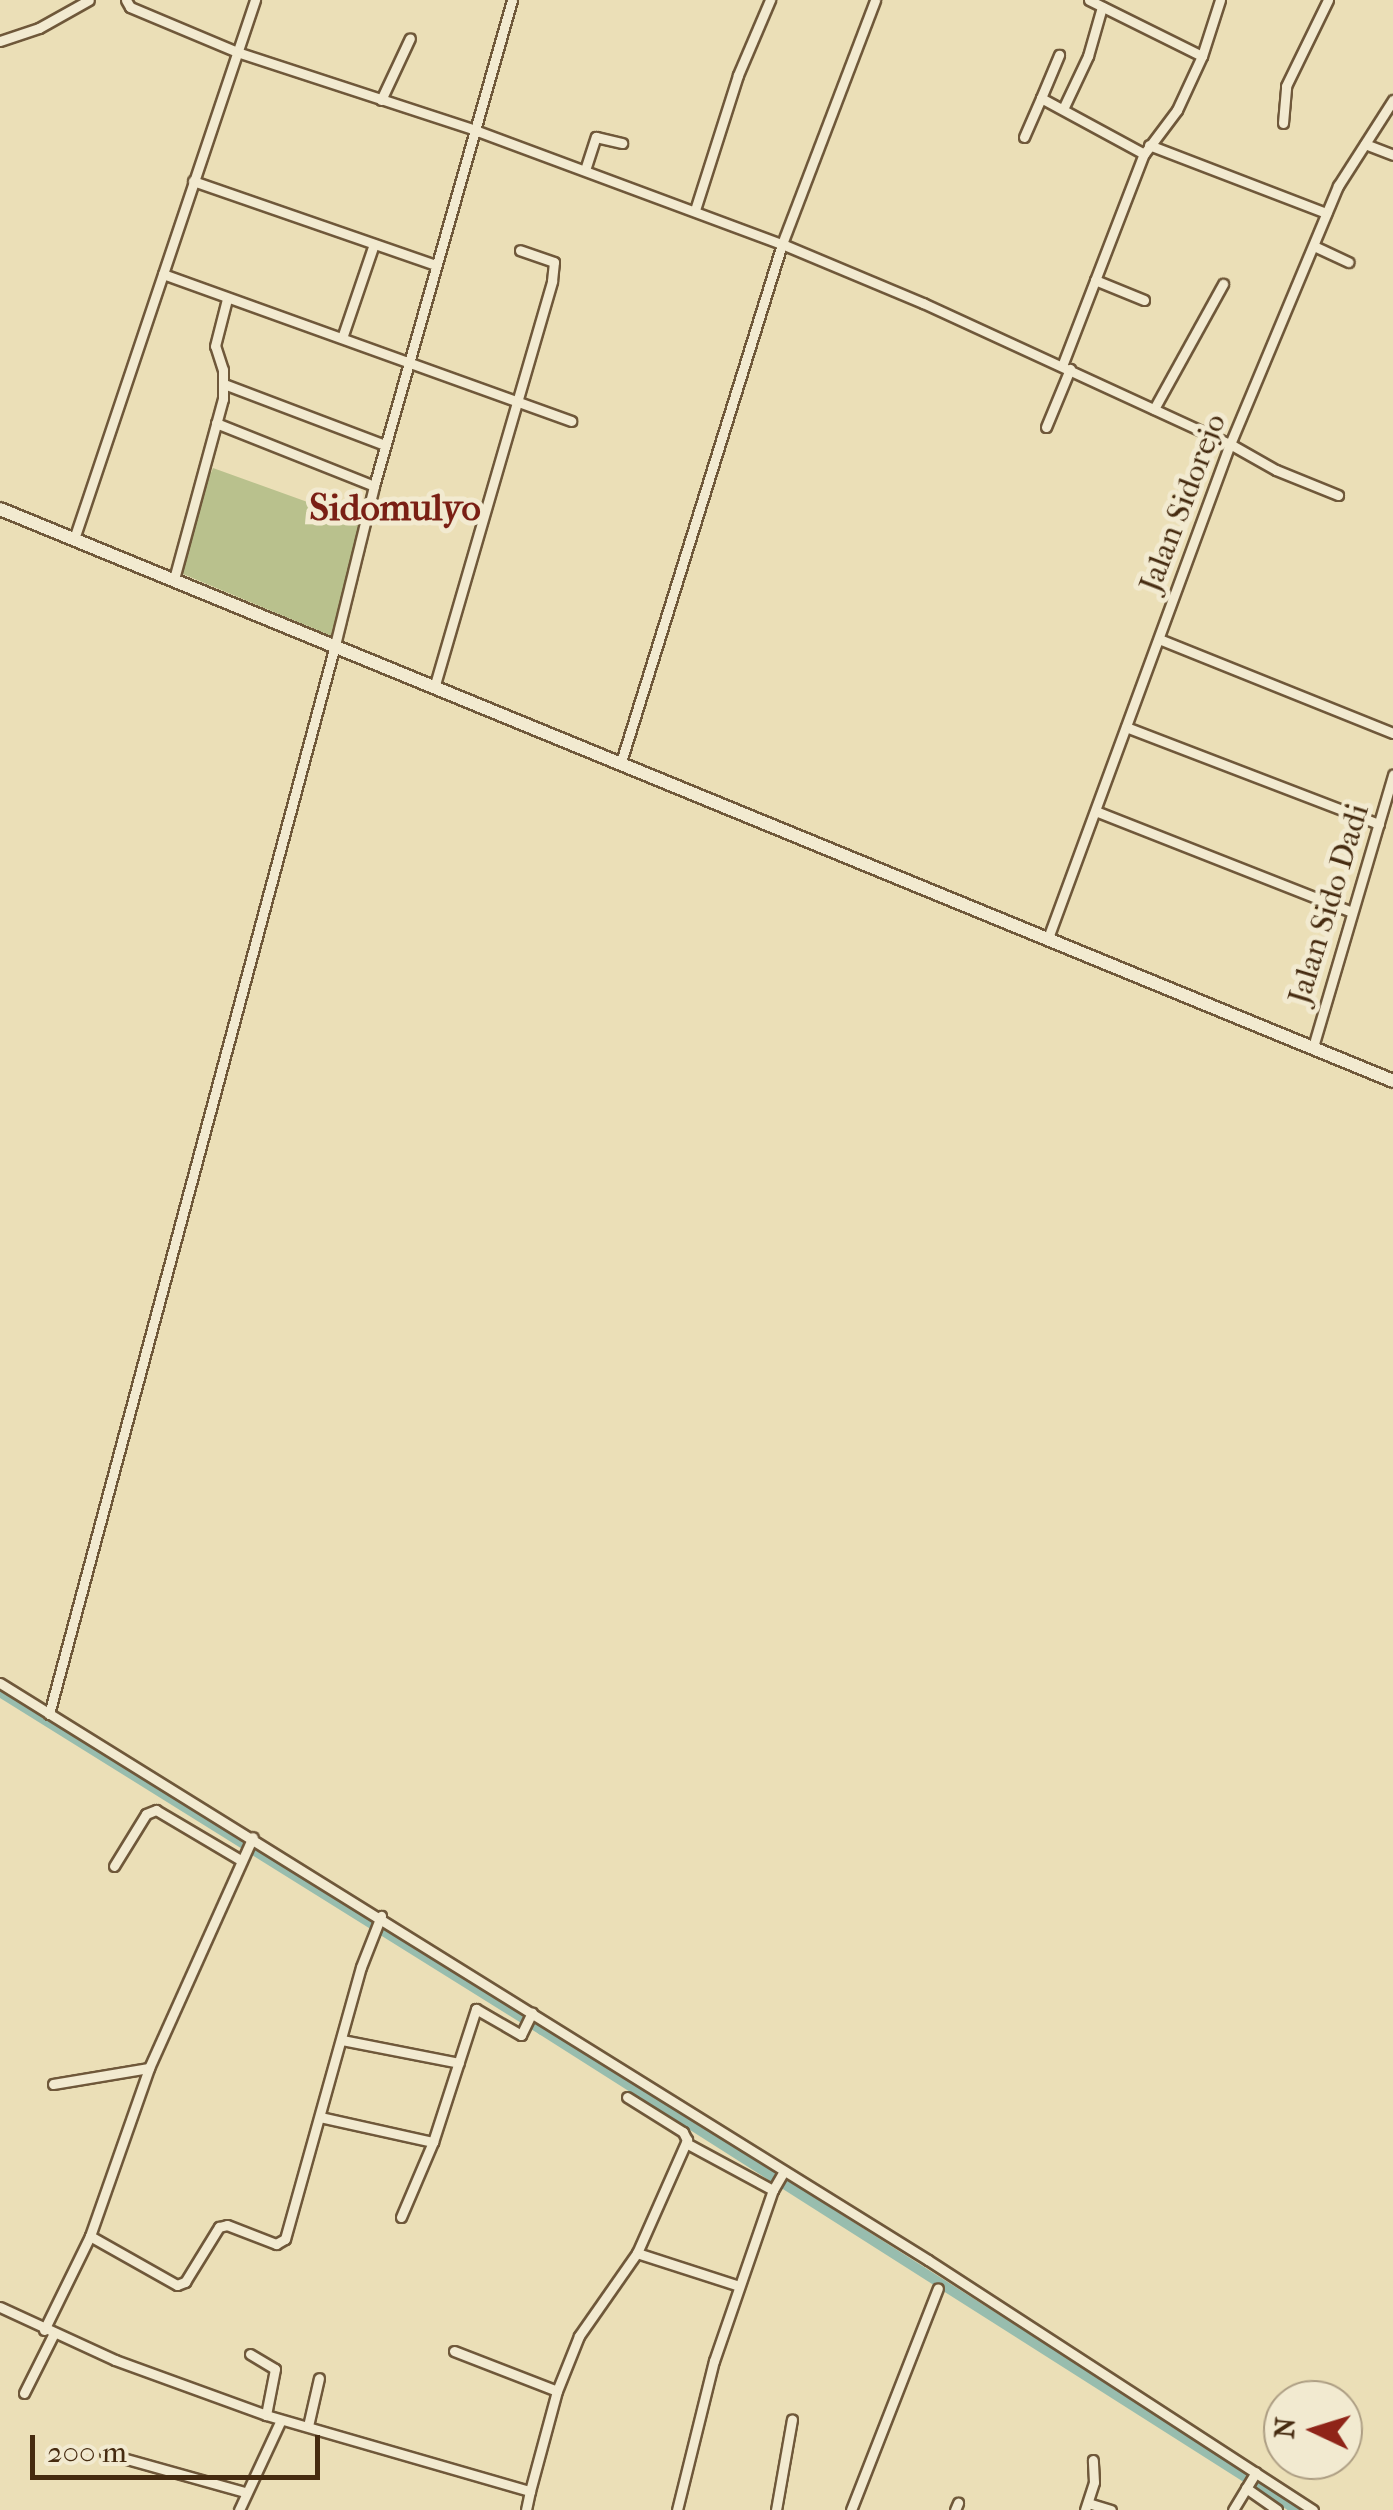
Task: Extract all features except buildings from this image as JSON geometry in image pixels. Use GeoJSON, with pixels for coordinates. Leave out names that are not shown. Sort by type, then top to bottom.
{"type":"FeatureCollection","features":[{"type":"Feature","properties":{"kind":"main road"},"geometry":{"type":"LineString","coordinates":[[0,508],[1393,1081]]}},
{"type":"Feature","properties":{"kind":"street"},"geometry":{"type":"LineString","coordinates":[[0,41],[38,28],[89,0]]}},
{"type":"Feature","properties":{"kind":"street"},"geometry":{"type":"LineString","coordinates":[[126,0],[130,7],[237,52],[472,129],[782,244],[1066,368],[1230,444],[1276,470],[1338,494]]}},
{"type":"Feature","properties":{"kind":"street"},"geometry":{"type":"LineString","coordinates":[[74,539],[256,0]]}},
{"type":"Feature","properties":{"kind":"street"},"geometry":{"type":"LineString","coordinates":[[696,210],[738,75],[770,0]]}},
{"type":"Feature","properties":{"kind":"street"},"geometry":{"type":"LineString","coordinates":[[620,762],[782,244],[875,0]]}},
{"type":"Feature","properties":{"kind":"street"},"geometry":{"type":"LineString","coordinates":[[1088,0],[1202,56]]}},
{"type":"Feature","properties":{"kind":"street"},"geometry":{"type":"LineString","coordinates":[[1046,427],[1095,280],[1146,149],[1177,110],[1202,56],[1220,0]]}},
{"type":"Feature","properties":{"kind":"street"},"geometry":{"type":"LineString","coordinates":[[1284,122],[1286,86],[1328,0]]}},
{"type":"Feature","properties":{"kind":"street"},"geometry":{"type":"LineString","coordinates":[[49,1714],[374,486],[508,1]]}},
{"type":"Feature","properties":{"kind":"street"},"geometry":{"type":"LineString","coordinates":[[1063,109],[1088,56],[1102,8]]}},
{"type":"Feature","properties":{"kind":"street"},"geometry":{"type":"LineString","coordinates":[[381,100],[410,38]]}},
{"type":"Feature","properties":{"kind":"street"},"geometry":{"type":"LineString","coordinates":[[1024,138],[1058,54]]}},
{"type":"Feature","properties":{"kind":"street"},"geometry":{"type":"LineString","coordinates":[[1041,98],[1146,149],[1326,213]]}},
{"type":"Feature","properties":{"kind":"street","name":"Jalan Sidorejo"},"geometry":{"type":"LineString","coordinates":[[1048,938],[1098,812],[1230,444],[1326,213],[1393,100]]}},
{"type":"Feature","properties":{"kind":"street"},"geometry":{"type":"LineString","coordinates":[[585,170],[596,137],[622,143]]}},
{"type":"Feature","properties":{"kind":"street"},"geometry":{"type":"LineString","coordinates":[[1364,144],[1393,155]]}},
{"type":"Feature","properties":{"kind":"street"},"geometry":{"type":"LineString","coordinates":[[193,181],[435,266]]}},
{"type":"Feature","properties":{"kind":"street"},"geometry":{"type":"LineString","coordinates":[[342,338],[374,244]]}},
{"type":"Feature","properties":{"kind":"street"},"geometry":{"type":"LineString","coordinates":[[1314,246],[1348,262]]}},
{"type":"Feature","properties":{"kind":"street"},"geometry":{"type":"LineString","coordinates":[[434,688],[555,263],[520,250]]}},
{"type":"Feature","properties":{"kind":"street"},"geometry":{"type":"LineString","coordinates":[[163,274],[571,421]]}},
{"type":"Feature","properties":{"kind":"street"},"geometry":{"type":"LineString","coordinates":[[1095,280],[1144,300]]}},
{"type":"Feature","properties":{"kind":"street"},"geometry":{"type":"LineString","coordinates":[[1154,409],[1223,284]]}},
{"type":"Feature","properties":{"kind":"street"},"geometry":{"type":"LineString","coordinates":[[174,579],[224,384],[215,346],[227,299]]}},
{"type":"Feature","properties":{"kind":"street"},"geometry":{"type":"LineString","coordinates":[[224,384],[385,445]]}},
{"type":"Feature","properties":{"kind":"street"},"geometry":{"type":"LineString","coordinates":[[216,423],[374,486]]}},
{"type":"Feature","properties":{"kind":"street"},"geometry":{"type":"LineString","coordinates":[[1159,640],[1393,733]]}},
{"type":"Feature","properties":{"kind":"street"},"geometry":{"type":"LineString","coordinates":[[1126,728],[1380,820],[1393,820]]}},
{"type":"Feature","properties":{"kind":"street","name":"Jalan Sido Dadi"},"geometry":{"type":"LineString","coordinates":[[1313,1048],[1393,775]]}},
{"type":"Feature","properties":{"kind":"street"},"geometry":{"type":"LineString","coordinates":[[1098,812],[1352,912]]}},
{"type":"Feature","properties":{"kind":"street"},"geometry":{"type":"LineString","coordinates":[[0,1683],[783,2172],[1251,2480],[1312,2510]]}},
{"type":"Feature","properties":{"kind":"street"},"geometry":{"type":"LineString","coordinates":[[114,1866],[146,1814],[156,1810],[241,1855]]}},
{"type":"Feature","properties":{"kind":"street"},"geometry":{"type":"LineString","coordinates":[[24,2392],[90,2236],[149,2068],[251,1838]]}},
{"type":"Feature","properties":{"kind":"street"},"geometry":{"type":"LineString","coordinates":[[90,2236],[176,2284],[185,2282],[219,2226],[282,2242],[379,1919]]}},
{"type":"Feature","properties":{"kind":"street"},"geometry":{"type":"LineString","coordinates":[[401,2217],[433,2142],[477,2008],[522,2034],[531,2015]]}},
{"type":"Feature","properties":{"kind":"street"},"geometry":{"type":"LineString","coordinates":[[342,2040],[459,2063]]}},
{"type":"Feature","properties":{"kind":"street"},"geometry":{"type":"LineString","coordinates":[[53,2084],[149,2068]]}},
{"type":"Feature","properties":{"kind":"street"},"geometry":{"type":"LineString","coordinates":[[526,2510],[556,2391],[578,2336],[637,2253],[686,2144],[684,2132],[627,2096]]}},
{"type":"Feature","properties":{"kind":"street"},"geometry":{"type":"LineString","coordinates":[[320,2117],[433,2142]]}},
{"type":"Feature","properties":{"kind":"street"},"geometry":{"type":"LineString","coordinates":[[686,2144],[774,2188]]}},
{"type":"Feature","properties":{"kind":"street"},"geometry":{"type":"LineString","coordinates":[[677,2510],[696,2424],[739,2286],[783,2172]]}},
{"type":"Feature","properties":{"kind":"street"},"geometry":{"type":"LineString","coordinates":[[637,2253],[739,2286]]}},
{"type":"Feature","properties":{"kind":"street"},"geometry":{"type":"LineString","coordinates":[[851,2510],[938,2288]]}},
{"type":"Feature","properties":{"kind":"street"},"geometry":{"type":"LineString","coordinates":[[0,2308],[48,2332],[266,2415],[530,2491]]}},
{"type":"Feature","properties":{"kind":"street"},"geometry":{"type":"LineString","coordinates":[[454,2351],[556,2391]]}},
{"type":"Feature","properties":{"kind":"street"},"geometry":{"type":"LineString","coordinates":[[250,2354],[275,2369],[266,2415]]}},
{"type":"Feature","properties":{"kind":"street"},"geometry":{"type":"LineString","coordinates":[[308,2426],[319,2378]]}},
{"type":"Feature","properties":{"kind":"street"},"geometry":{"type":"LineString","coordinates":[[776,2510],[792,2419]]}},
{"type":"Feature","properties":{"kind":"street"},"geometry":{"type":"LineString","coordinates":[[239,2510],[281,2420]]}},
{"type":"Feature","properties":{"kind":"street"},"geometry":{"type":"LineString","coordinates":[[105,2453],[246,2492]]}},
{"type":"Feature","properties":{"kind":"street"},"geometry":{"type":"LineString","coordinates":[[1092,2460],[1094,2482],[1086,2507],[1110,2510]]}},
{"type":"Feature","properties":{"kind":"street"},"geometry":{"type":"LineString","coordinates":[[1233,2510],[1251,2480]]}},
{"type":"Feature","properties":{"kind":"street"},"geometry":{"type":"LineString","coordinates":[[1251,2480],[1277,2510]]}},
{"type":"Feature","properties":{"kind":"green space"},"geometry":{"type":"Polygon","coordinates":[[[213,468],[363,522],[334,637],[178,572],[204,470],[211,473],[213,468]]]}},
{"type":"Feature","properties":{"kind":"waterway"},"geometry":{"type":"LineString","coordinates":[[0,1692],[542,2030],[1297,2510]]}},
{"type":"Feature","properties":{"kind":"district","name":"Sidomulyo"},"geometry":{"type":"Point","coordinates":[395,508]}}]}
